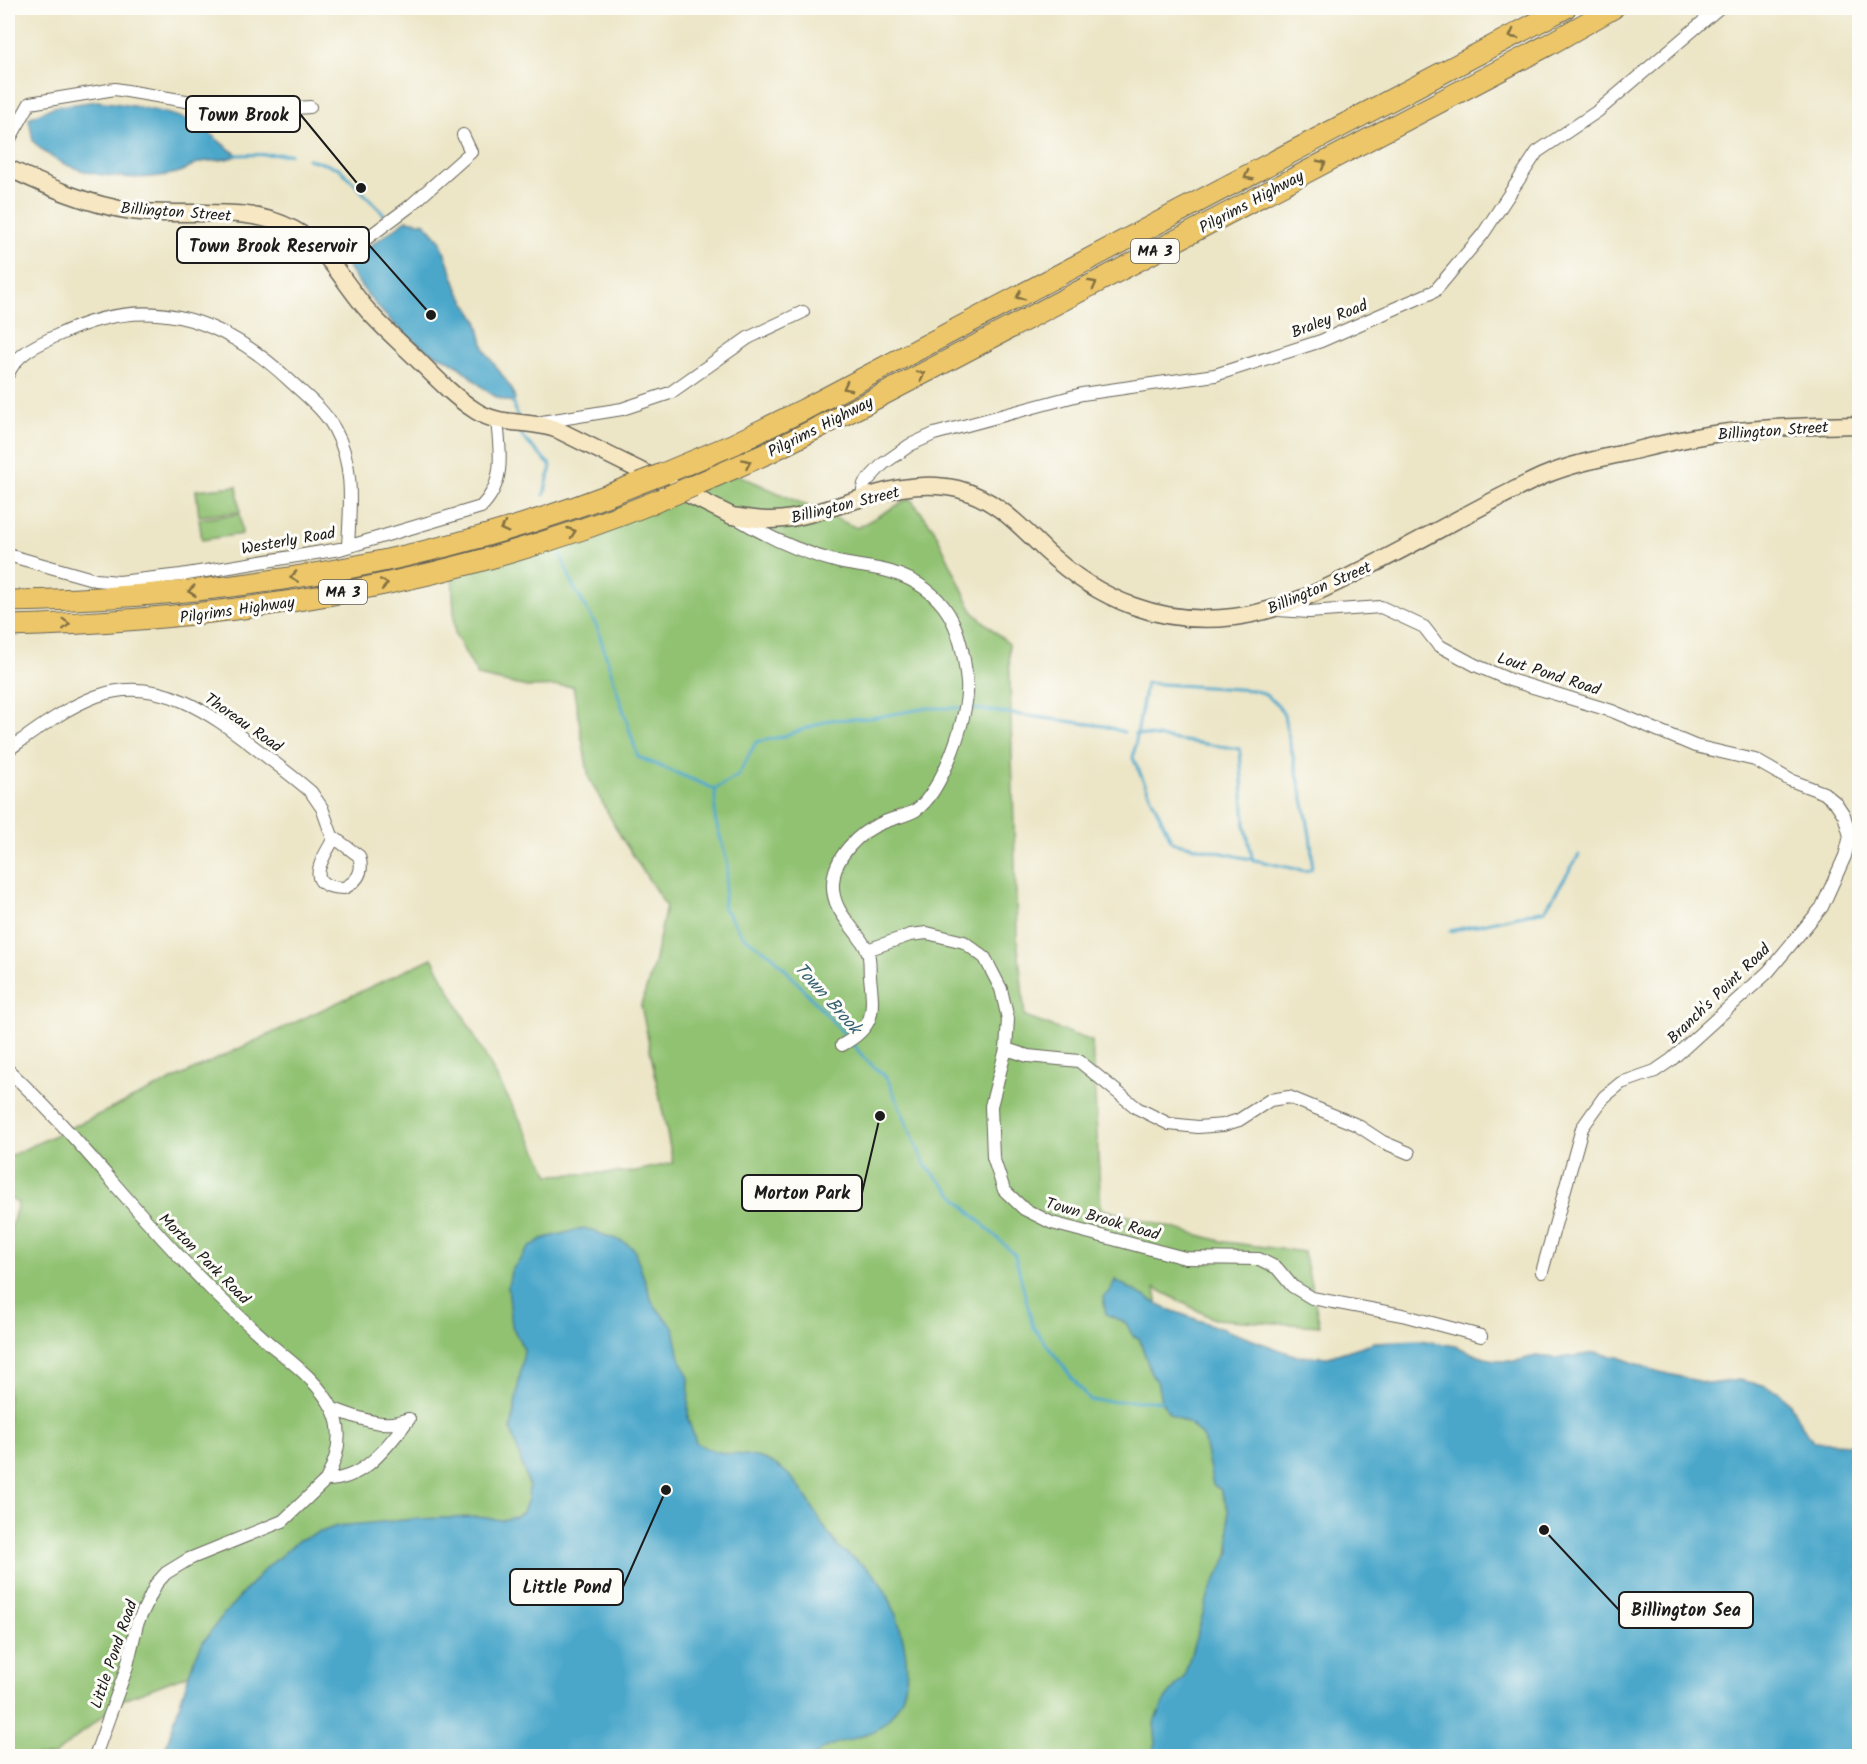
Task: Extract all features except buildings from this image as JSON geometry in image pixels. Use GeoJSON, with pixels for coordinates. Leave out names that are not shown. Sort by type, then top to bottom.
{"type":"FeatureCollection","features":[{"type":"Feature","properties":{"kind":"highway","name":"Pilgrims Highway"},"geometry":{"type":"LineString","coordinates":[[8,601],[76,600],[177,593],[318,573],[381,560],[513,526],[639,483],[805,409],[1565,8]]}},
{"type":"Feature","properties":{"kind":"highway","name":"Pilgrims Highway"},"geometry":{"type":"LineString","coordinates":[[8,626],[194,616],[367,588],[416,577],[544,541],[622,515],[768,453],[876,398],[1548,45],[1613,8]]}},
{"type":"Feature","properties":{"kind":"street","name":"Braley Road"},"geometry":{"type":"LineString","coordinates":[[862,497],[864,484],[883,464],[910,444],[934,434],[1082,394],[1215,375],[1320,340],[1435,291],[1483,234],[1537,152],[1598,111],[1719,8]]}},
{"type":"Feature","properties":{"kind":"street"},"geometry":{"type":"LineString","coordinates":[[8,142],[30,103],[114,89],[227,108],[269,110],[310,107]]}},
{"type":"Feature","properties":{"kind":"street"},"geometry":{"type":"LineString","coordinates":[[332,264],[409,207],[471,152],[463,135]]}},
{"type":"Feature","properties":{"kind":"street","name":"Billington Street"},"geometry":{"type":"LineString","coordinates":[[8,168],[79,198],[131,211],[237,216],[283,224],[315,243],[369,312],[453,394],[478,412],[501,421],[533,422],[583,441],[732,516],[758,520],[793,518],[862,497],[928,486],[946,487],[972,494],[1008,515],[1052,557],[1088,584],[1134,608],[1165,615],[1202,619],[1235,617],[1271,609],[1342,581],[1514,490],[1564,468],[1711,434],[1860,425]]}},
{"type":"Feature","properties":{"kind":"street"},"geometry":{"type":"LineString","coordinates":[[533,422],[622,409],[670,393],[748,338],[803,312]]}},
{"type":"Feature","properties":{"kind":"street"},"geometry":{"type":"LineString","coordinates":[[8,374],[14,363],[36,346],[82,325],[117,315],[167,314],[196,320],[221,330],[257,353],[280,372],[334,427],[344,449],[349,470],[348,546]]}},
{"type":"Feature","properties":{"kind":"street","name":"Westerly Road"},"geometry":{"type":"LineString","coordinates":[[8,555],[96,580],[118,582],[181,575],[348,546],[481,507],[492,496],[498,483],[501,463],[501,421]]}},
{"type":"Feature","properties":{"kind":"street"},"geometry":{"type":"LineString","coordinates":[[732,516],[761,533],[824,558],[892,573],[910,580],[936,597],[949,612],[959,634],[966,675],[967,702],[965,716],[950,756],[925,801],[916,810],[871,828],[853,843],[838,863],[833,882],[836,903],[867,950],[873,1004],[868,1024],[854,1038],[842,1045]]}},
{"type":"Feature","properties":{"kind":"street","name":"Lout Pond Road"},"geometry":{"type":"LineString","coordinates":[[1271,609],[1309,612],[1381,607],[1424,627],[1438,645],[1475,665],[1510,680],[1612,711],[1695,746],[1755,760]]}},
{"type":"Feature","properties":{"kind":"street","name":"Thoreau Road"},"geometry":{"type":"LineString","coordinates":[[8,750],[39,728],[97,696],[134,690],[169,695],[201,708],[295,778],[311,792],[322,808],[334,838]]}},
{"type":"Feature","properties":{"kind":"street","name":"Branch's Point Road"},"geometry":{"type":"LineString","coordinates":[[1542,1272],[1582,1128],[1604,1096],[1621,1083],[1655,1071],[1671,1060],[1768,972],[1822,907],[1845,856],[1850,836],[1844,815],[1836,803],[1824,793],[1790,780],[1755,760]]}},
{"type":"Feature","properties":{"kind":"street","name":"Town Brook Road"},"geometry":{"type":"LineString","coordinates":[[867,950],[921,933],[953,938],[975,948],[985,958],[1004,999],[1008,1019],[1005,1049],[992,1106],[993,1157],[1001,1183],[1009,1196],[1032,1215],[1052,1223],[1185,1258],[1259,1259],[1277,1268],[1292,1286],[1312,1298],[1402,1314],[1481,1336]]}},
{"type":"Feature","properties":{"kind":"street"},"geometry":{"type":"LineString","coordinates":[[1005,1049],[1028,1056],[1079,1062],[1137,1108],[1169,1124],[1198,1127],[1223,1125],[1239,1120],[1270,1100],[1285,1096],[1357,1125],[1383,1142],[1409,1153]]}},
{"type":"Feature","properties":{"kind":"street","name":"Morton Park Road"},"geometry":{"type":"LineString","coordinates":[[8,1071],[60,1121],[138,1212],[205,1283],[316,1384],[333,1409],[339,1443],[326,1480]]}},
{"type":"Feature","properties":{"kind":"street","name":"Little Pond Road"},"geometry":{"type":"LineString","coordinates":[[95,1756],[126,1670],[137,1624],[156,1584],[166,1573],[189,1558],[283,1521],[326,1480],[339,1480],[370,1464],[409,1419],[394,1424],[381,1424],[333,1409]]}},
{"type":"Feature","properties":{"kind":"green space"},"geometry":{"type":"Polygon","coordinates":[[[720,467],[857,528],[910,498],[934,529],[973,612],[1009,644],[1017,936],[1025,1017],[1092,1041],[1101,1209],[1225,1242],[1304,1252],[1320,1326],[1214,1319],[1155,1288],[1163,1339],[1185,1386],[1234,1515],[1226,1567],[1174,1756],[195,1756],[192,1673],[124,1699],[53,1756],[8,1756],[8,1238],[18,1203],[8,1197],[8,1157],[432,958],[550,1175],[631,1172],[673,1163],[641,1005],[654,964],[666,906],[621,837],[589,778],[573,686],[527,687],[478,676],[455,634],[452,572],[720,467]]]}},
{"type":"Feature","properties":{"kind":"green space"},"geometry":{"type":"Polygon","coordinates":[[[237,486],[240,512],[199,516],[196,490],[237,486]]]}},
{"type":"Feature","properties":{"kind":"green space"},"geometry":{"type":"Polygon","coordinates":[[[240,514],[242,534],[202,540],[199,519],[240,514]]]}},
{"type":"Feature","properties":{"kind":"water"},"geometry":{"type":"Polygon","coordinates":[[[97,101],[149,109],[188,120],[197,124],[238,155],[228,159],[198,163],[177,173],[120,177],[100,175],[63,163],[33,141],[29,118],[53,107],[97,101]]]}},
{"type":"Feature","properties":{"kind":"water"},"geometry":{"type":"Polygon","coordinates":[[[407,220],[425,223],[440,240],[459,292],[477,320],[485,351],[512,389],[515,399],[513,402],[488,392],[452,362],[432,353],[408,336],[375,303],[348,267],[350,260],[407,220]]]}},
{"type":"Feature","properties":{"kind":"water"},"geometry":{"type":"Polygon","coordinates":[[[584,1228],[624,1242],[634,1249],[653,1304],[674,1328],[680,1358],[689,1378],[688,1419],[696,1442],[712,1450],[757,1457],[779,1467],[799,1487],[838,1546],[872,1572],[884,1589],[898,1620],[903,1638],[907,1672],[900,1702],[890,1717],[880,1727],[857,1738],[834,1744],[815,1756],[163,1756],[193,1662],[203,1642],[223,1615],[263,1571],[299,1540],[337,1526],[416,1519],[477,1517],[502,1520],[515,1517],[523,1512],[528,1499],[529,1486],[511,1430],[524,1350],[512,1326],[508,1287],[511,1271],[529,1248],[542,1239],[584,1228]]]}},
{"type":"Feature","properties":{"kind":"water"},"geometry":{"type":"Polygon","coordinates":[[[1115,1280],[1165,1308],[1297,1356],[1328,1357],[1375,1342],[1420,1340],[1455,1346],[1485,1358],[1503,1361],[1516,1361],[1536,1356],[1559,1358],[1596,1353],[1618,1357],[1656,1371],[1710,1384],[1738,1380],[1763,1385],[1780,1392],[1814,1442],[1849,1444],[1859,1453],[1859,1756],[1151,1756],[1156,1743],[1154,1724],[1166,1698],[1184,1677],[1210,1591],[1230,1552],[1228,1509],[1220,1489],[1213,1485],[1203,1436],[1187,1422],[1170,1414],[1161,1401],[1157,1381],[1152,1376],[1139,1338],[1133,1336],[1126,1323],[1106,1314],[1103,1297],[1110,1292],[1115,1280]]]}},
{"type":"Feature","properties":{"kind":"waterway","name":"Town Brook"},"geometry":{"type":"LineString","coordinates":[[8,116],[16,120]]}},
{"type":"Feature","properties":{"kind":"waterway","name":"Town Brook"},"geometry":{"type":"LineString","coordinates":[[235,155],[290,154]]}},
{"type":"Feature","properties":{"kind":"waterway","name":"Town Brook"},"geometry":{"type":"LineString","coordinates":[[308,159],[339,168],[384,214]]}},
{"type":"Feature","properties":{"kind":"waterway","name":"Town Brook"},"geometry":{"type":"LineString","coordinates":[[513,402],[517,416]]}},
{"type":"Feature","properties":{"kind":"waterway","name":"Town Brook"},"geometry":{"type":"LineString","coordinates":[[520,428],[523,438],[551,466],[544,495]]}},
{"type":"Feature","properties":{"kind":"waterway","name":"Town Brook"},"geometry":{"type":"LineString","coordinates":[[561,555],[573,586],[597,627],[638,757],[715,789],[715,819],[728,865],[723,907],[743,936],[773,956],[847,1037]]}},
{"type":"Feature","properties":{"kind":"waterway"},"geometry":{"type":"LineString","coordinates":[[1146,683],[1252,690],[1271,699],[1278,706],[1284,715],[1307,818],[1312,857],[1311,869],[1305,871],[1172,842],[1133,758],[1146,683]]}},
{"type":"Feature","properties":{"kind":"waterway"},"geometry":{"type":"LineString","coordinates":[[715,789],[738,776],[756,742],[781,737],[830,720],[871,718],[927,708],[962,708]]}},
{"type":"Feature","properties":{"kind":"waterway"},"geometry":{"type":"LineString","coordinates":[[968,708],[1104,726],[1124,732]]}},
{"type":"Feature","properties":{"kind":"waterway"},"geometry":{"type":"LineString","coordinates":[[1135,734],[1240,749],[1245,825],[1253,861]]}},
{"type":"Feature","properties":{"kind":"waterway"},"geometry":{"type":"LineString","coordinates":[[1450,931],[1545,910],[1579,855]]}},
{"type":"Feature","properties":{"kind":"waterway","name":"Town Brook"},"geometry":{"type":"LineString","coordinates":[[851,1042],[865,1059],[887,1078],[925,1165],[1015,1255],[1033,1327],[1090,1401],[1161,1401]]}},
{"type":"Feature","properties":{"kind":"place","name":"Town Brook"},"geometry":{"type":"Point","coordinates":[361,188]}},
{"type":"Feature","properties":{"kind":"place","name":"Town Brook Reservoir"},"geometry":{"type":"Point","coordinates":[431,315]}},
{"type":"Feature","properties":{"kind":"place","name":"Morton Park"},"geometry":{"type":"Point","coordinates":[880,1116]}},
{"type":"Feature","properties":{"kind":"place","name":"Little Pond"},"geometry":{"type":"Point","coordinates":[666,1490]}},
{"type":"Feature","properties":{"kind":"place","name":"Billington Sea"},"geometry":{"type":"Point","coordinates":[1544,1530]}}]}
